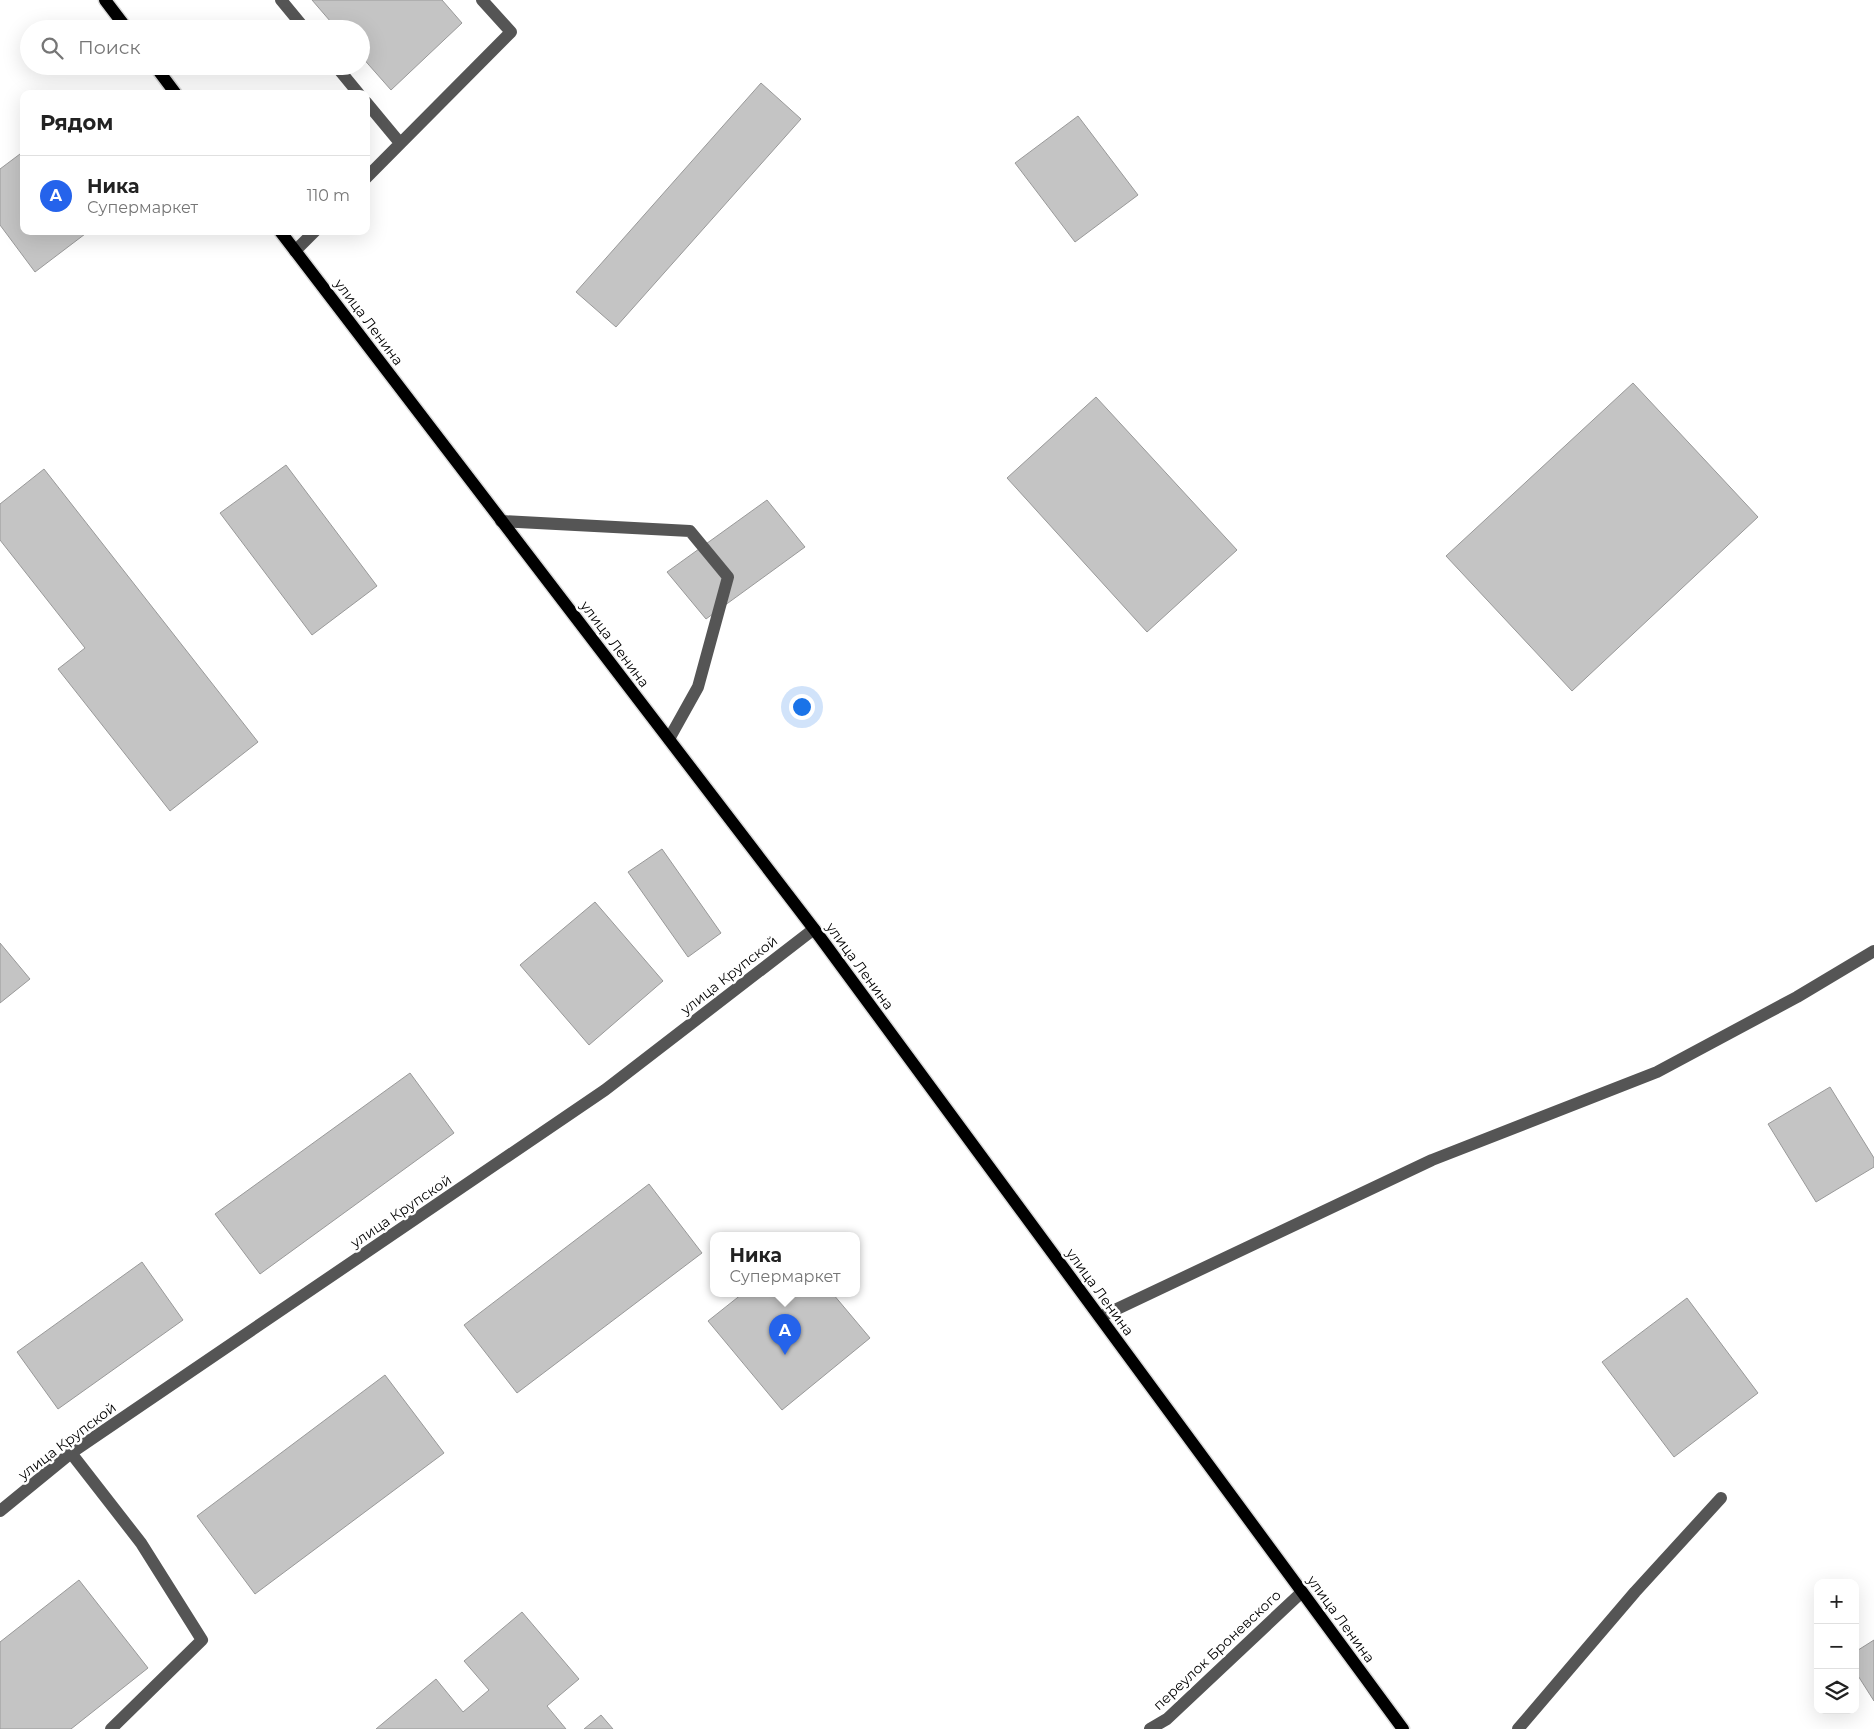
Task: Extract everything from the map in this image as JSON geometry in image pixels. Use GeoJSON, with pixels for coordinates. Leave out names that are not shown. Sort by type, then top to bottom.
{"type":"FeatureCollection","features":[{"type":"Feature","properties":{"kind":"main road"},"geometry":{"type":"LineString","coordinates":[[105,0],[120,20]]}},
{"type":"Feature","properties":{"kind":"main road"},"geometry":{"type":"LineString","coordinates":[[162,75],[173,90]]}},
{"type":"Feature","properties":{"kind":"main road","name":"улица Ленина"},"geometry":{"type":"LineString","coordinates":[[283,235],[814,929],[1403,1729]]}},
{"type":"Feature","properties":{"kind":"street"},"geometry":{"type":"LineString","coordinates":[[281,0],[298,20]]}},
{"type":"Feature","properties":{"kind":"street"},"geometry":{"type":"LineString","coordinates":[[370,174],[511,32],[482,0]]}},
{"type":"Feature","properties":{"kind":"street"},"geometry":{"type":"LineString","coordinates":[[343,75],[356,90]]}},
{"type":"Feature","properties":{"kind":"street"},"geometry":{"type":"LineString","coordinates":[[370,107],[400,143]]}},
{"type":"Feature","properties":{"kind":"street"},"geometry":{"type":"LineString","coordinates":[[295,251],[311,235]]}},
{"type":"Feature","properties":{"kind":"street"},"geometry":{"type":"LineString","coordinates":[[502,521],[690,531],[728,577],[698,687],[669,739]]}},
{"type":"Feature","properties":{"kind":"street","name":"улица Крупской"},"geometry":{"type":"LineString","coordinates":[[0,1511],[71,1453],[605,1090],[814,929]]}},
{"type":"Feature","properties":{"kind":"street"},"geometry":{"type":"LineString","coordinates":[[1100,1317],[1432,1160],[1657,1072],[1796,998],[1874,951]]}},
{"type":"Feature","properties":{"kind":"street"},"geometry":{"type":"LineString","coordinates":[[71,1453],[141,1543],[202,1640],[111,1729]]}},
{"type":"Feature","properties":{"kind":"street"},"geometry":{"type":"LineString","coordinates":[[1518,1729],[1636,1592],[1722,1498]]}},
{"type":"Feature","properties":{"kind":"street","name":"переулок Броневского"},"geometry":{"type":"LineString","coordinates":[[1150,1729],[1167,1719],[1302,1592]]}},
{"type":"Feature","properties":{"kind":"building"},"geometry":{"type":"Polygon","coordinates":[[[312,0],[442,0],[462,23],[391,90],[370,66],[370,20],[329,20],[312,0]]]}},
{"type":"Feature","properties":{"kind":"building"},"geometry":{"type":"Polygon","coordinates":[[[761,83],[801,119],[616,327],[576,292],[761,83]]]}},
{"type":"Feature","properties":{"kind":"building"},"geometry":{"type":"Polygon","coordinates":[[[1078,116],[1138,195],[1075,242],[1015,163],[1078,116]]]}},
{"type":"Feature","properties":{"kind":"building"},"geometry":{"type":"Polygon","coordinates":[[[20,154],[20,235],[84,235],[35,272],[0,225],[0,169],[20,154]]]}},
{"type":"Feature","properties":{"kind":"building"},"geometry":{"type":"Polygon","coordinates":[[[1633,383],[1758,517],[1572,691],[1446,556],[1633,383]]]}},
{"type":"Feature","properties":{"kind":"building"},"geometry":{"type":"Polygon","coordinates":[[[1096,397],[1237,550],[1147,632],[1007,478],[1096,397]]]}},
{"type":"Feature","properties":{"kind":"building"},"geometry":{"type":"Polygon","coordinates":[[[286,465],[377,586],[312,635],[220,513],[286,465]]]}},
{"type":"Feature","properties":{"kind":"building"},"geometry":{"type":"Polygon","coordinates":[[[44,469],[258,742],[170,811],[58,669],[85,648],[0,540],[0,504],[44,469]]]}},
{"type":"Feature","properties":{"kind":"building"},"geometry":{"type":"Polygon","coordinates":[[[767,500],[805,547],[706,619],[667,572],[767,500]]]}},
{"type":"Feature","properties":{"kind":"building"},"geometry":{"type":"Polygon","coordinates":[[[662,849],[721,933],[688,957],[628,872],[662,849]]]}},
{"type":"Feature","properties":{"kind":"building"},"geometry":{"type":"Polygon","coordinates":[[[595,902],[663,981],[589,1045],[520,965],[595,902]]]}},
{"type":"Feature","properties":{"kind":"building"},"geometry":{"type":"Polygon","coordinates":[[[0,943],[30,979],[0,1003],[0,943]]]}},
{"type":"Feature","properties":{"kind":"building"},"geometry":{"type":"Polygon","coordinates":[[[410,1073],[454,1133],[260,1274],[215,1214],[410,1073]]]}},
{"type":"Feature","properties":{"kind":"building"},"geometry":{"type":"Polygon","coordinates":[[[1830,1087],[1874,1158],[1874,1167],[1816,1202],[1768,1124],[1830,1087]]]}},
{"type":"Feature","properties":{"kind":"building"},"geometry":{"type":"Polygon","coordinates":[[[649,1184],[702,1253],[517,1393],[464,1325],[649,1184]]]}},
{"type":"Feature","properties":{"kind":"building"},"geometry":{"type":"Polygon","coordinates":[[[142,1262],[183,1320],[58,1409],[17,1352],[142,1262]]]}},
{"type":"Feature","properties":{"kind":"building"},"geometry":{"type":"Polygon","coordinates":[[[738,1297],[836,1297],[870,1338],[782,1410],[708,1321],[738,1297]]]}},
{"type":"Feature","properties":{"kind":"building"},"geometry":{"type":"Polygon","coordinates":[[[1687,1298],[1758,1393],[1674,1457],[1602,1362],[1687,1298]]]}},
{"type":"Feature","properties":{"kind":"building"},"geometry":{"type":"Polygon","coordinates":[[[385,1375],[444,1453],[255,1594],[197,1516],[385,1375]]]}},
{"type":"Feature","properties":{"kind":"building"},"geometry":{"type":"Polygon","coordinates":[[[79,1580],[148,1668],[71,1729],[0,1729],[0,1642],[79,1580]]]}},
{"type":"Feature","properties":{"kind":"building"},"geometry":{"type":"Polygon","coordinates":[[[522,1612],[579,1679],[547,1706],[566,1729],[376,1729],[436,1679],[463,1712],[489,1690],[464,1661],[522,1612]]]}},
{"type":"Feature","properties":{"kind":"building"},"geometry":{"type":"Polygon","coordinates":[[[1874,1640],[1874,1701],[1859,1677],[1859,1649],[1874,1640]]]}},
{"type":"Feature","properties":{"kind":"building"},"geometry":{"type":"Polygon","coordinates":[[[601,1715],[613,1729],[584,1729],[601,1715]]]}},
{"type":"Feature","properties":{"kind":"place","name":"Ника"},"geometry":{"type":"Point","coordinates":[785,1355]}}]}
